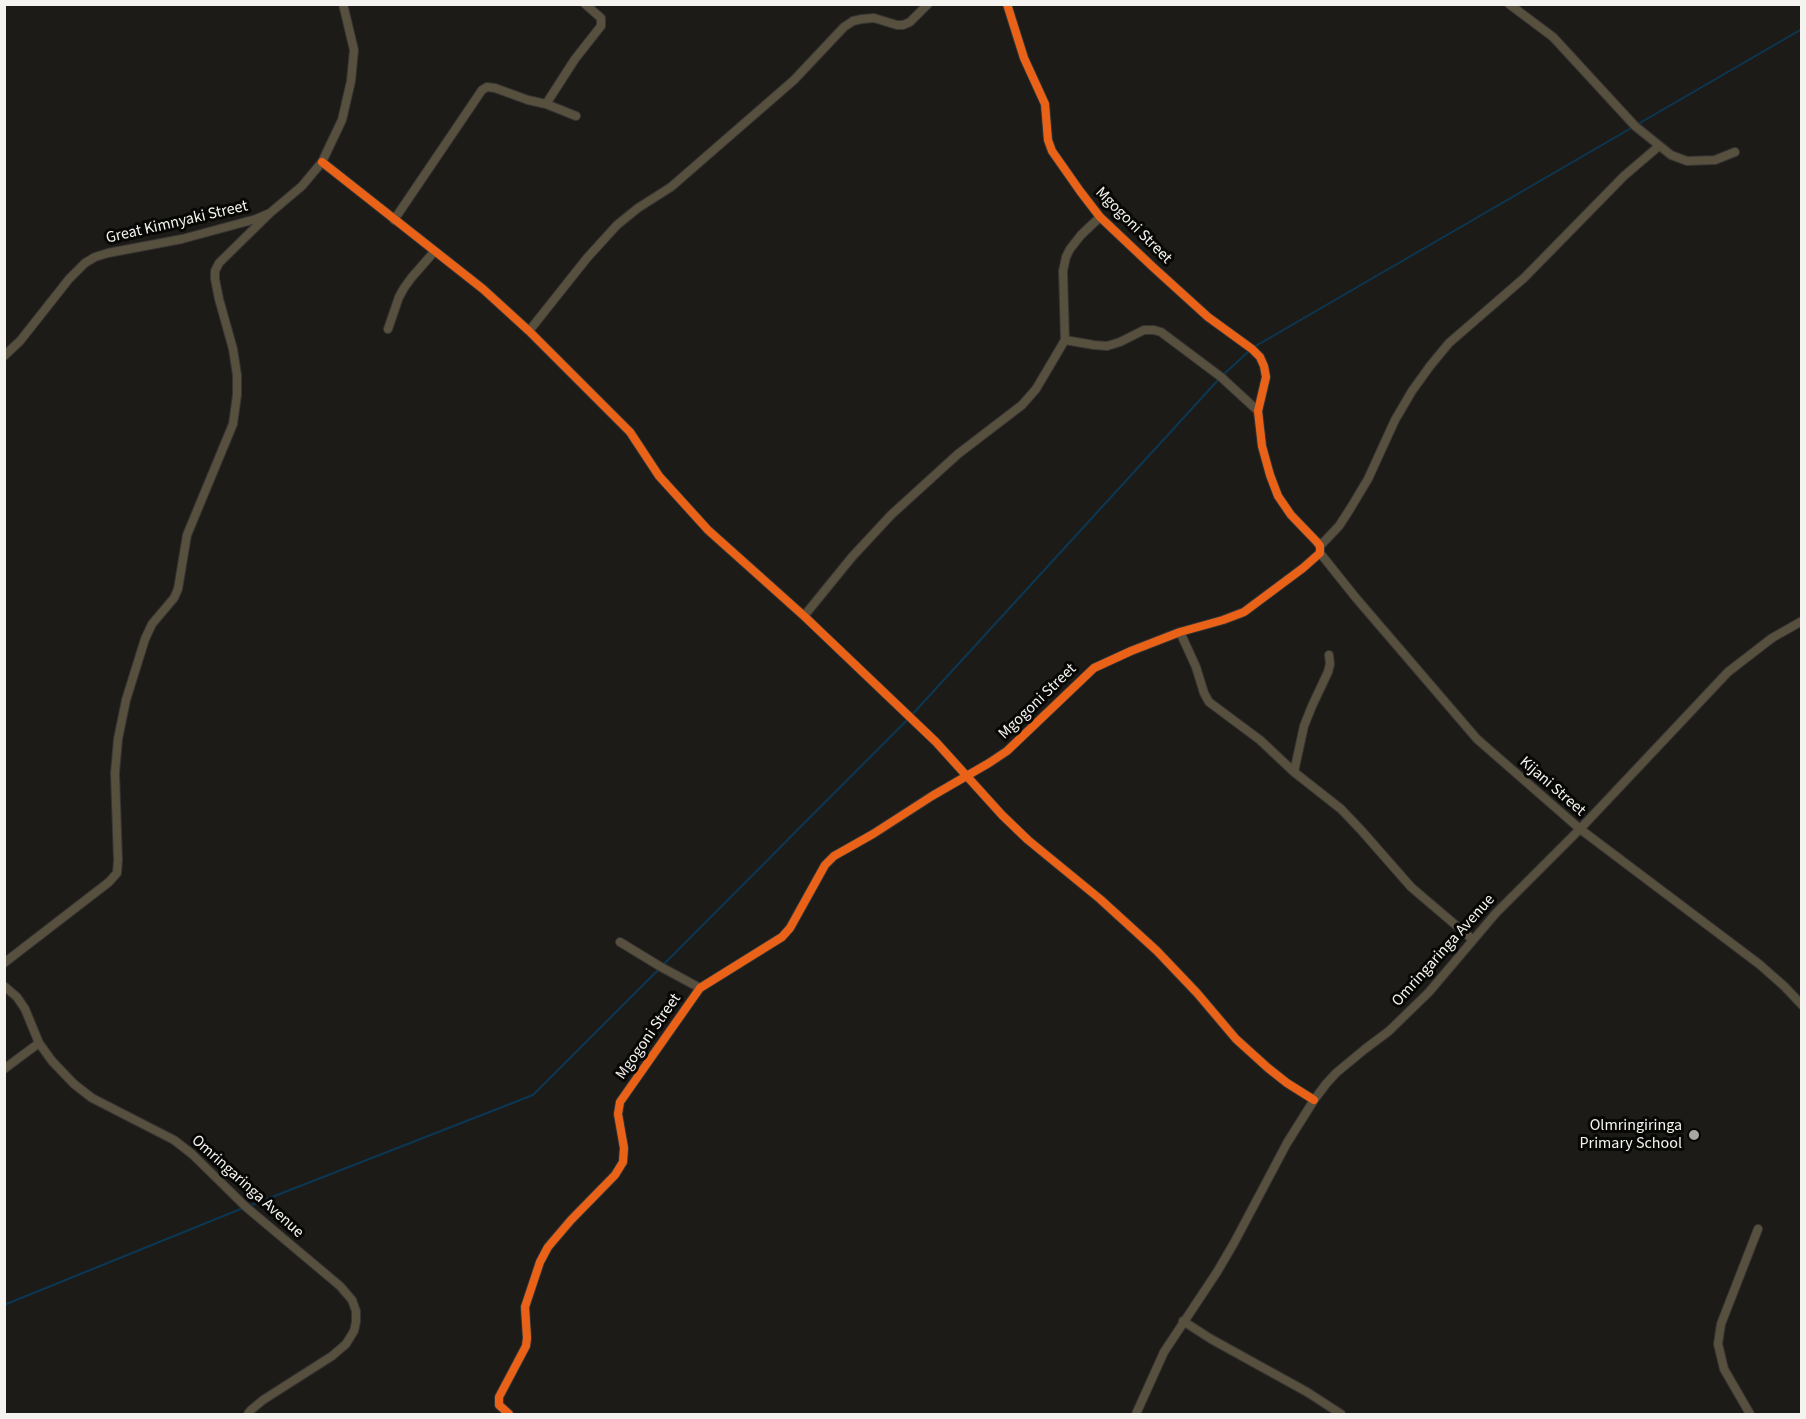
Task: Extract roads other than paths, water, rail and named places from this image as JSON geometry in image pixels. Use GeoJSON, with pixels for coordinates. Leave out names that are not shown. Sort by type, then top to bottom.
{"type":"FeatureCollection","features":[{"type":"Feature","properties":{"kind":"street","name":"Great Kimnyaki Street"},"geometry":{"type":"LineString","coordinates":[[4,357],[20,341],[69,279],[85,263],[95,257],[208,233],[270,213],[302,186],[322,162],[342,120],[351,81],[354,50],[343,4]]}},
{"type":"Feature","properties":{"kind":"street"},"geometry":{"type":"LineString","coordinates":[[546,104],[575,59],[601,26],[602,18],[585,4]]}},
{"type":"Feature","properties":{"kind":"street"},"geometry":{"type":"LineString","coordinates":[[529,331],[587,258],[617,225],[638,208],[671,187],[794,80],[844,27],[853,21],[874,18],[903,25],[910,22],[928,4]]}},
{"type":"Feature","properties":{"kind":"street","name":"Mgogoni Street"},"geometry":{"type":"LineString","coordinates":[[509,1414],[500,1405],[500,1397],[526,1346],[525,1307],[540,1262],[548,1247],[599,1192],[623,1162],[624,1149],[618,1114],[620,1102],[700,988],[782,937],[790,928],[825,865],[834,856],[1007,751],[1094,668],[1180,632],[1244,612],[1303,568],[1320,549],[1312,536],[1291,515],[1278,496],[1262,446],[1258,411],[1266,376],[1260,357],[1208,317],[1100,217],[1080,191],[1052,151],[1048,140],[1045,104],[1024,58],[1007,4]]}},
{"type":"Feature","properties":{"kind":"street"},"geometry":{"type":"LineString","coordinates":[[1509,4],[1553,38],[1635,126],[1671,155],[1687,161],[1715,160],[1736,152]]}},
{"type":"Feature","properties":{"kind":"street"},"geometry":{"type":"LineString","coordinates":[[394,220],[482,90],[487,87],[546,104],[576,116]]}},
{"type":"Feature","properties":{"kind":"street"},"geometry":{"type":"LineString","coordinates":[[1320,549],[1350,509],[1368,479],[1412,391],[1436,358],[1449,343],[1524,278],[1624,176],[1659,146]]}},
{"type":"Feature","properties":{"kind":"street"},"geometry":{"type":"LineString","coordinates":[[322,162],[483,289],[529,331],[630,432],[659,476],[700,522],[804,616],[936,742],[1028,840],[1100,899],[1157,951],[1236,1039],[1268,1068],[1314,1100]]}},
{"type":"Feature","properties":{"kind":"street"},"geometry":{"type":"LineString","coordinates":[[4,963],[109,882],[117,873],[115,773],[118,739],[126,700],[152,624],[174,598],[178,589],[187,535],[233,424],[237,395],[234,349],[219,300],[215,271],[219,263],[270,213]]}},
{"type":"Feature","properties":{"kind":"street"},"geometry":{"type":"LineString","coordinates":[[804,616],[852,557],[891,515],[958,454],[1022,405],[1045,376],[1065,340],[1063,271],[1066,257],[1081,235],[1100,217]]}},
{"type":"Feature","properties":{"kind":"street"},"geometry":{"type":"LineString","coordinates":[[388,329],[404,288],[434,252]]}},
{"type":"Feature","properties":{"kind":"street"},"geometry":{"type":"LineString","coordinates":[[1065,340],[1107,346],[1144,330],[1161,332],[1221,377],[1258,411]]}},
{"type":"Feature","properties":{"kind":"street","name":"Kijani Street"},"geometry":{"type":"LineString","coordinates":[[1320,549],[1356,598],[1478,739],[1580,830],[1759,964],[1802,1005]]}},
{"type":"Feature","properties":{"kind":"street","name":"Omringaringa Avenue"},"geometry":{"type":"LineString","coordinates":[[1136,1414],[1164,1352],[1234,1244],[1287,1143],[1314,1100],[1336,1073],[1389,1031],[1429,992],[1447,973],[1472,939],[1517,891],[1580,830],[1728,672],[1772,638],[1802,621]]}},
{"type":"Feature","properties":{"kind":"street"},"geometry":{"type":"LineString","coordinates":[[1180,632],[1209,702],[1260,740],[1294,772],[1351,818],[1411,887],[1472,939]]}},
{"type":"Feature","properties":{"kind":"street"},"geometry":{"type":"LineString","coordinates":[[1294,772],[1305,726],[1328,672],[1329,655]]}},
{"type":"Feature","properties":{"kind":"street"},"geometry":{"type":"LineString","coordinates":[[620,942],[700,988]]}},
{"type":"Feature","properties":{"kind":"street","name":"Omringaringa Avenue"},"geometry":{"type":"LineString","coordinates":[[4,986],[17,997],[25,1009],[34,1026],[39,1043],[74,1084],[92,1098],[174,1140],[192,1154],[246,1207],[340,1286],[352,1300],[356,1311],[356,1322],[354,1331],[346,1344],[332,1356],[263,1400],[248,1414]]}},
{"type":"Feature","properties":{"kind":"street"},"geometry":{"type":"LineString","coordinates":[[4,1070],[39,1043]]}},
{"type":"Feature","properties":{"kind":"street"},"geometry":{"type":"LineString","coordinates":[[1750,1414],[1724,1369],[1718,1344],[1721,1324],[1758,1229]]}},
{"type":"Feature","properties":{"kind":"street"},"geometry":{"type":"LineString","coordinates":[[1184,1321],[1341,1414]]}},
{"type":"Feature","properties":{"kind":"waterway"},"geometry":{"type":"LineString","coordinates":[[1638,124],[1802,29]]}},
{"type":"Feature","properties":{"kind":"waterway"},"geometry":{"type":"LineString","coordinates":[[1254,347],[1633,127]]}},
{"type":"Feature","properties":{"kind":"waterway"},"geometry":{"type":"LineString","coordinates":[[1223,375],[1249,351]]}},
{"type":"Feature","properties":{"kind":"waterway"},"geometry":{"type":"LineString","coordinates":[[663,965],[909,718],[1219,379]]}},
{"type":"Feature","properties":{"kind":"waterway"},"geometry":{"type":"LineString","coordinates":[[249,1206],[533,1095],[659,969]]}},
{"type":"Feature","properties":{"kind":"waterway"},"geometry":{"type":"LineString","coordinates":[[4,1305],[243,1208]]}},
{"type":"Feature","properties":{"kind":"place","name":"Olmringiringa Primary School"},"geometry":{"type":"Point","coordinates":[1694,1135]}}]}
